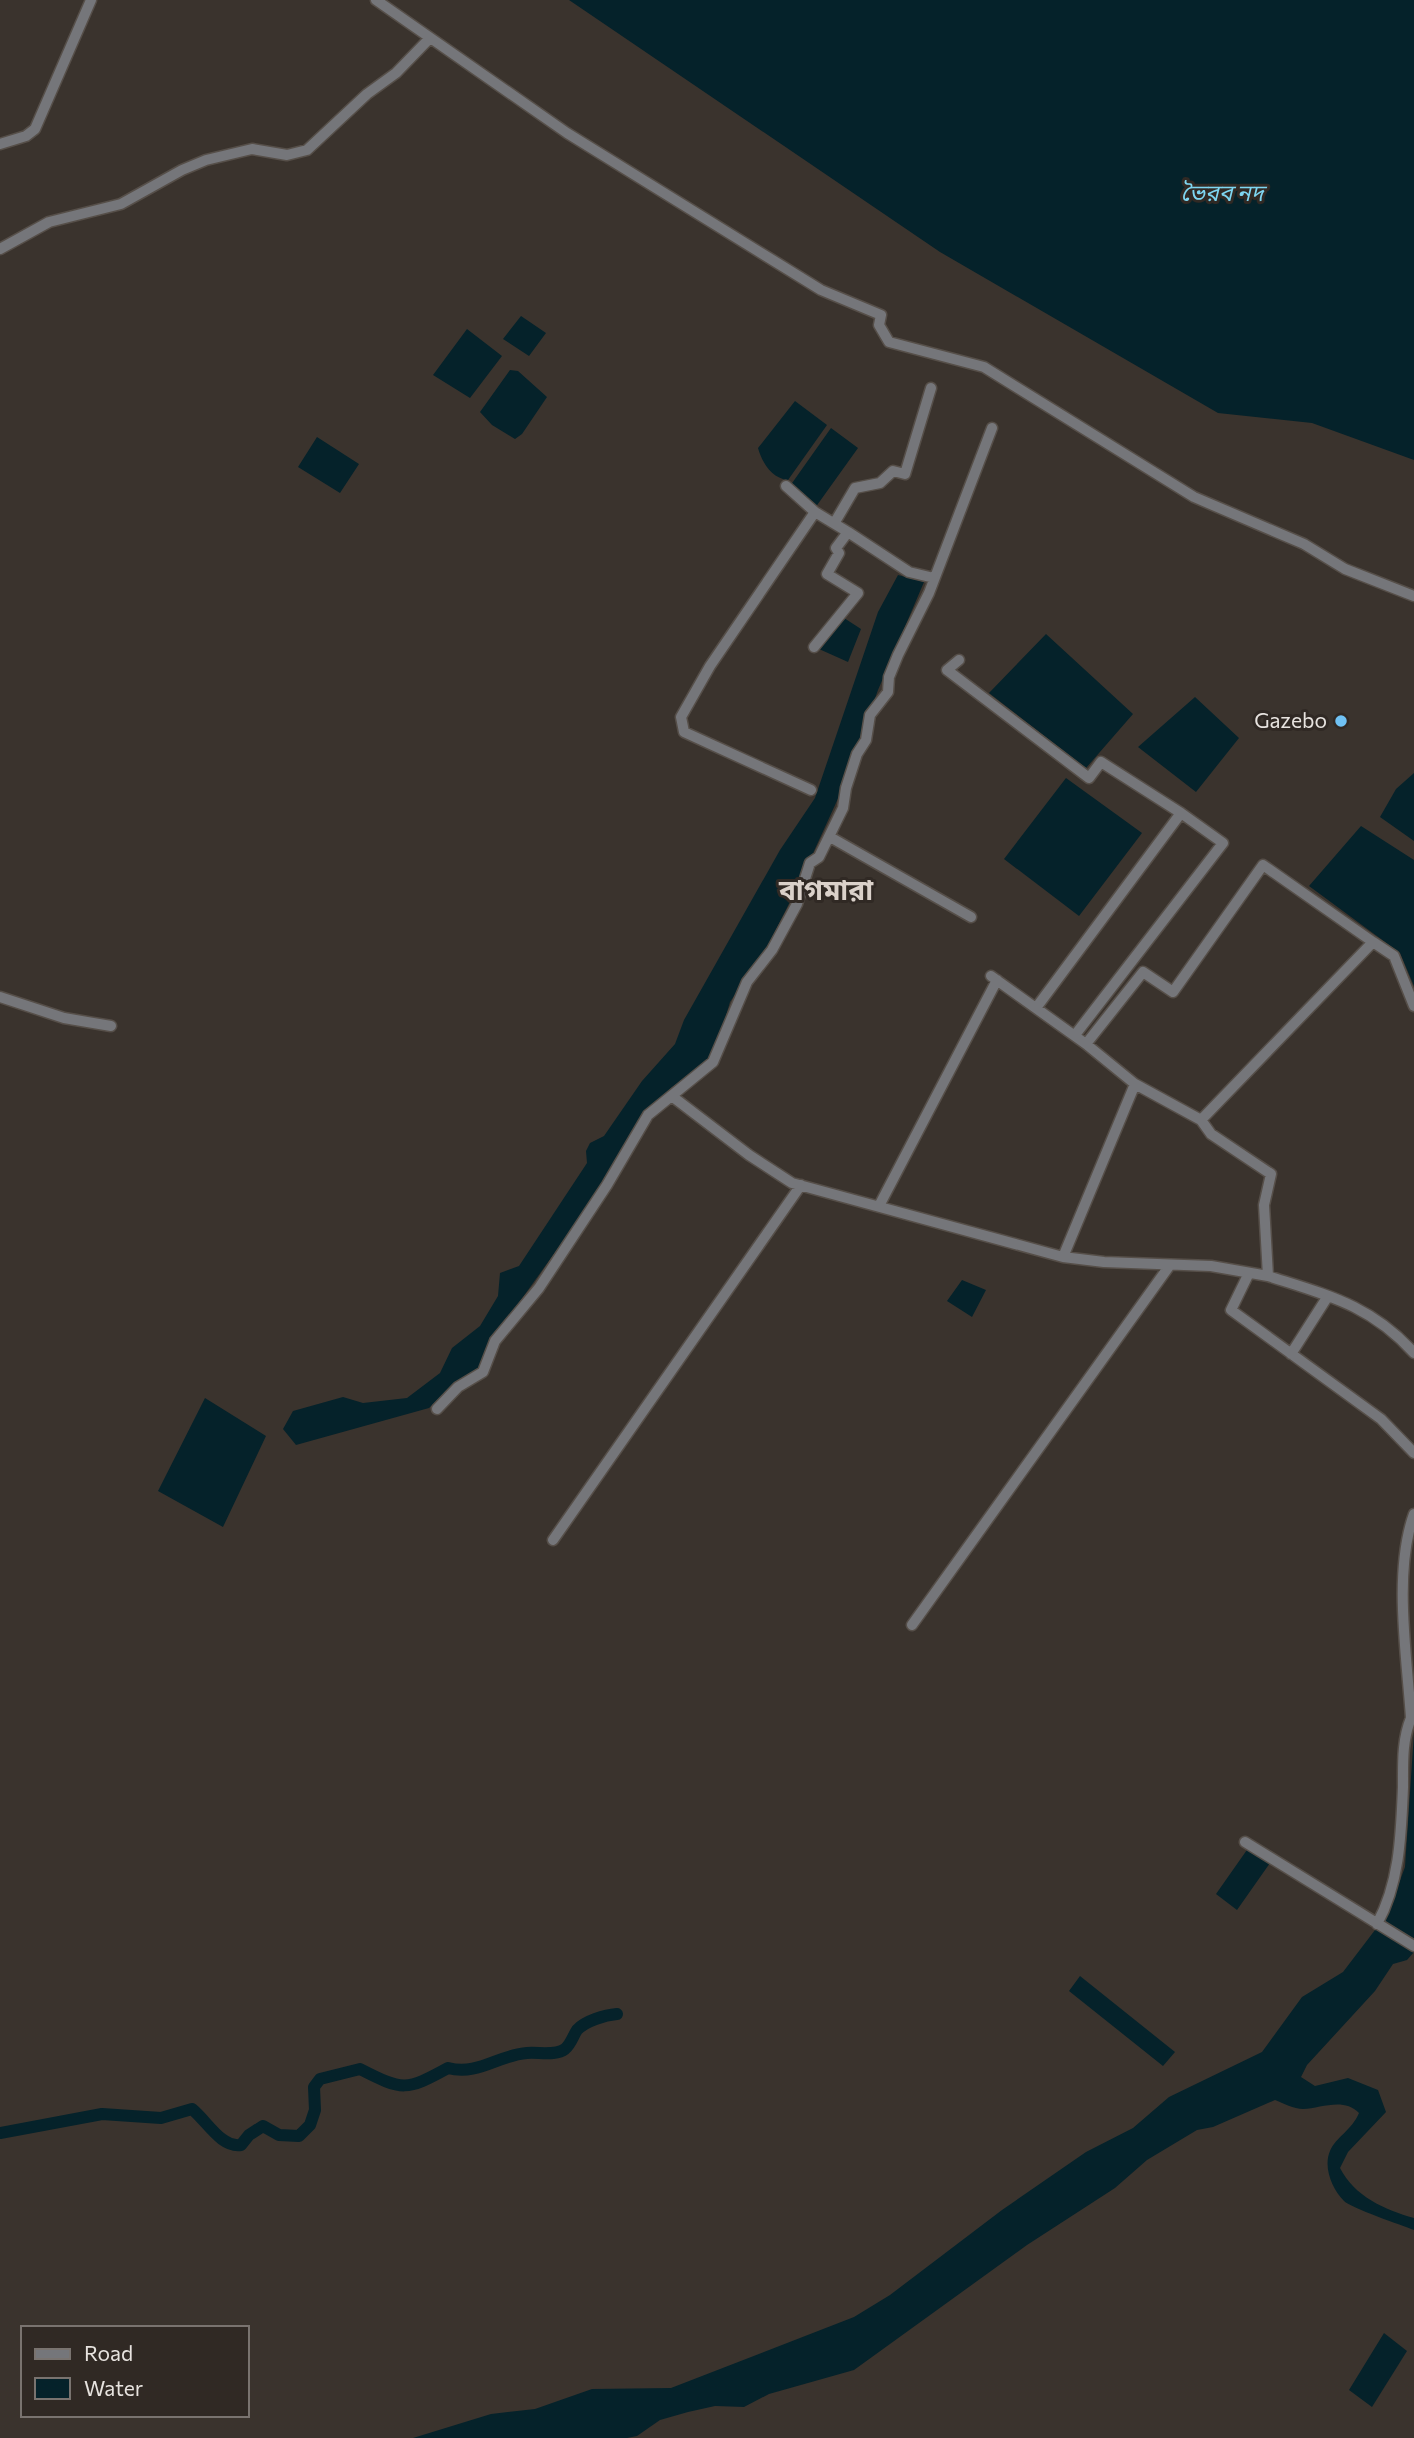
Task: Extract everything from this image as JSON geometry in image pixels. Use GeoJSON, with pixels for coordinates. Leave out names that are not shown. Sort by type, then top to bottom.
{"type":"FeatureCollection","features":[{"type":"Feature","properties":{"kind":"street"},"geometry":{"type":"LineString","coordinates":[[0,144],[26,136],[35,129],[90,0]]}},
{"type":"Feature","properties":{"kind":"street"},"geometry":{"type":"LineString","coordinates":[[376,0],[567,133],[821,290],[881,316],[879,325],[889,342],[984,367],[1194,497],[1304,544],[1345,569],[1414,596]]}},
{"type":"Feature","properties":{"kind":"street"},"geometry":{"type":"LineString","coordinates":[[0,249],[49,222],[121,204],[206,160],[252,149],[287,155],[307,150],[367,94],[397,73],[429,39]]}},
{"type":"Feature","properties":{"kind":"street"},"geometry":{"type":"LineString","coordinates":[[835,522],[855,488],[880,482],[893,471],[905,474],[931,388]]}},
{"type":"Feature","properties":{"kind":"street"},"geometry":{"type":"LineString","coordinates":[[437,1409],[458,1387],[483,1372],[495,1341],[539,1287],[607,1185],[639,1126],[648,1115],[713,1062],[743,989],[772,950],[797,904],[810,863],[819,857],[831,837],[843,808],[857,754],[866,740],[870,715],[888,692],[889,677],[934,578],[992,428]]}},
{"type":"Feature","properties":{"kind":"street"},"geometry":{"type":"LineString","coordinates":[[786,486],[815,512],[835,522],[909,572],[934,578]]}},
{"type":"Feature","properties":{"kind":"street"},"geometry":{"type":"LineString","coordinates":[[811,790],[684,732],[681,717],[710,666],[815,512]]}},
{"type":"Feature","properties":{"kind":"street"},"geometry":{"type":"LineString","coordinates":[[814,647],[858,593],[827,574],[839,552],[836,548],[848,532]]}},
{"type":"Feature","properties":{"kind":"street"},"geometry":{"type":"LineString","coordinates":[[959,660],[947,670],[1089,778],[1101,762],[1223,843],[1075,1035]]}},
{"type":"Feature","properties":{"kind":"street"},"geometry":{"type":"LineString","coordinates":[[1036,1008],[1181,813]]}},
{"type":"Feature","properties":{"kind":"street"},"geometry":{"type":"LineString","coordinates":[[831,837],[971,917]]}},
{"type":"Feature","properties":{"kind":"street"},"geometry":{"type":"LineString","coordinates":[[1086,1044],[1143,972],[1173,992],[1263,865],[1394,956],[1414,1006]]}},
{"type":"Feature","properties":{"kind":"street"},"geometry":{"type":"LineString","coordinates":[[1201,1119],[1373,943]]}},
{"type":"Feature","properties":{"kind":"street"},"geometry":{"type":"LineString","coordinates":[[878,1206],[994,978],[1075,1035],[1135,1084],[1201,1119],[1211,1134],[1271,1174],[1264,1205],[1268,1276]]}},
{"type":"Feature","properties":{"kind":"street"},"geometry":{"type":"LineString","coordinates":[[0,997],[64,1018],[111,1027]]}},
{"type":"Feature","properties":{"kind":"street"},"geometry":{"type":"LineString","coordinates":[[1063,1257],[1135,1084]]}},
{"type":"Feature","properties":{"kind":"street"},"geometry":{"type":"LineString","coordinates":[[673,1097],[749,1155],[801,1185],[1063,1257],[1212,1266],[1268,1276],[1372,1314],[1396,1333],[1414,1353]]}},
{"type":"Feature","properties":{"kind":"street"},"geometry":{"type":"LineString","coordinates":[[553,1540],[801,1185]]}},
{"type":"Feature","properties":{"kind":"street"},"geometry":{"type":"LineString","coordinates":[[912,1625],[1170,1265]]}},
{"type":"Feature","properties":{"kind":"street"},"geometry":{"type":"LineString","coordinates":[[1249,1273],[1231,1310],[1381,1419],[1414,1453]]}},
{"type":"Feature","properties":{"kind":"street"},"geometry":{"type":"LineString","coordinates":[[1291,1354],[1328,1296]]}},
{"type":"Feature","properties":{"kind":"street"},"geometry":{"type":"LineString","coordinates":[[1378,1924],[1391,1893],[1402,1826],[1404,1735],[1411,1718],[1404,1589],[1408,1530],[1414,1514]]}},
{"type":"Feature","properties":{"kind":"street"},"geometry":{"type":"LineString","coordinates":[[1245,1842],[1414,1947]]}},
{"type":"Feature","properties":{"kind":"water","name":"ভৈরব নদ"},"geometry":{"type":"Polygon","coordinates":[[[569,0],[1414,0],[1414,460],[1312,423],[1218,413],[940,252],[569,0]]]}},
{"type":"Feature","properties":{"kind":"water"},"geometry":{"type":"Polygon","coordinates":[[[521,316],[546,333],[529,356],[503,339],[521,316]]]}},
{"type":"Feature","properties":{"kind":"water"},"geometry":{"type":"Polygon","coordinates":[[[467,329],[502,356],[470,398],[433,375],[467,329]]]}},
{"type":"Feature","properties":{"kind":"water"},"geometry":{"type":"Polygon","coordinates":[[[510,370],[518,371],[547,397],[522,434],[515,439],[492,425],[480,412],[510,370]]]}},
{"type":"Feature","properties":{"kind":"water"},"geometry":{"type":"Polygon","coordinates":[[[795,401],[827,425],[788,480],[777,476],[768,468],[758,448],[795,401]]]}},
{"type":"Feature","properties":{"kind":"water"},"geometry":{"type":"Polygon","coordinates":[[[831,428],[858,448],[815,508],[790,486],[831,428]]]}},
{"type":"Feature","properties":{"kind":"water"},"geometry":{"type":"Polygon","coordinates":[[[317,437],[359,464],[340,493],[298,467],[317,437]]]}},
{"type":"Feature","properties":{"kind":"water"},"geometry":{"type":"Polygon","coordinates":[[[898,575],[924,582],[878,690],[841,792],[798,886],[766,949],[730,1002],[718,1043],[701,1068],[672,1087],[640,1121],[584,1212],[495,1336],[480,1369],[451,1387],[429,1408],[296,1445],[283,1429],[293,1411],[343,1397],[363,1403],[407,1398],[440,1373],[452,1348],[480,1326],[498,1296],[500,1273],[519,1266],[587,1163],[586,1151],[590,1143],[604,1136],[642,1081],[675,1044],[684,1020],[780,850],[815,798],[878,612],[898,575]]]}},
{"type":"Feature","properties":{"kind":"water"},"geometry":{"type":"Polygon","coordinates":[[[844,618],[861,629],[848,662],[819,649],[844,618]]]}},
{"type":"Feature","properties":{"kind":"water"},"geometry":{"type":"Polygon","coordinates":[[[1046,634],[1133,714],[1086,768],[989,693],[1046,634]]]}},
{"type":"Feature","properties":{"kind":"water"},"geometry":{"type":"Polygon","coordinates":[[[1195,697],[1239,738],[1196,792],[1138,747],[1195,697]]]}},
{"type":"Feature","properties":{"kind":"water"},"geometry":{"type":"Polygon","coordinates":[[[1414,773],[1414,841],[1380,817],[1396,789],[1414,773]]]}},
{"type":"Feature","properties":{"kind":"water"},"geometry":{"type":"Polygon","coordinates":[[[1066,778],[1142,833],[1079,916],[1004,859],[1066,778]]]}},
{"type":"Feature","properties":{"kind":"water"},"geometry":{"type":"Polygon","coordinates":[[[1361,826],[1414,860],[1414,986],[1400,953],[1309,886],[1361,826]]]}},
{"type":"Feature","properties":{"kind":"water"},"geometry":{"type":"Polygon","coordinates":[[[962,1280],[986,1290],[972,1317],[947,1301],[962,1280]]]}},
{"type":"Feature","properties":{"kind":"water"},"geometry":{"type":"Polygon","coordinates":[[[205,1398],[266,1436],[223,1527],[158,1491],[205,1398]]]}},
{"type":"Feature","properties":{"kind":"water"},"geometry":{"type":"Polygon","coordinates":[[[1414,1733],[1414,1952],[1407,1960],[1393,1964],[1375,1991],[1307,2065],[1301,2077],[1315,2086],[1348,2078],[1378,2090],[1386,2112],[1348,2152],[1340,2168],[1362,2194],[1392,2211],[1414,2218],[1414,2230],[1348,2204],[1332,2184],[1328,2171],[1330,2151],[1359,2113],[1346,2105],[1300,2109],[1275,2100],[1213,2127],[1197,2130],[1147,2160],[1115,2188],[1027,2245],[854,2370],[769,2394],[744,2407],[715,2406],[660,2420],[637,2436],[627,2438],[413,2438],[491,2414],[535,2409],[592,2389],[671,2388],[854,2317],[890,2295],[1002,2210],[1086,2152],[1133,2128],[1169,2097],[1262,2052],[1302,1997],[1343,1972],[1388,1913],[1405,1867],[1414,1733]]]}},
{"type":"Feature","properties":{"kind":"water"},"geometry":{"type":"Polygon","coordinates":[[[1249,1847],[1270,1863],[1237,1910],[1216,1894],[1249,1847]]]}},
{"type":"Feature","properties":{"kind":"water"},"geometry":{"type":"Polygon","coordinates":[[[1080,1976],[1175,2052],[1163,2066],[1069,1991],[1080,1976]]]}},
{"type":"Feature","properties":{"kind":"water"},"geometry":{"type":"Polygon","coordinates":[[[1384,2333],[1407,2351],[1372,2407],[1349,2390],[1384,2333]]]}},
{"type":"Feature","properties":{"kind":"waterway"},"geometry":{"type":"LineString","coordinates":[[0,2133],[102,2114],[161,2118],[192,2109],[221,2138],[234,2145],[241,2145],[249,2135],[263,2126],[279,2135],[299,2136],[310,2125],[315,2110],[314,2087],[320,2079],[360,2069],[396,2084],[413,2084],[448,2068],[469,2069],[527,2053],[561,2051],[585,2024],[617,2014]]}},
{"type":"Feature","properties":{"kind":"place","name":"Gazebo"},"geometry":{"type":"Point","coordinates":[1341,721]}},
{"type":"Feature","properties":{"kind":"district","name":"বাগমারা"},"geometry":{"type":"Point","coordinates":[826,890]}}]}
